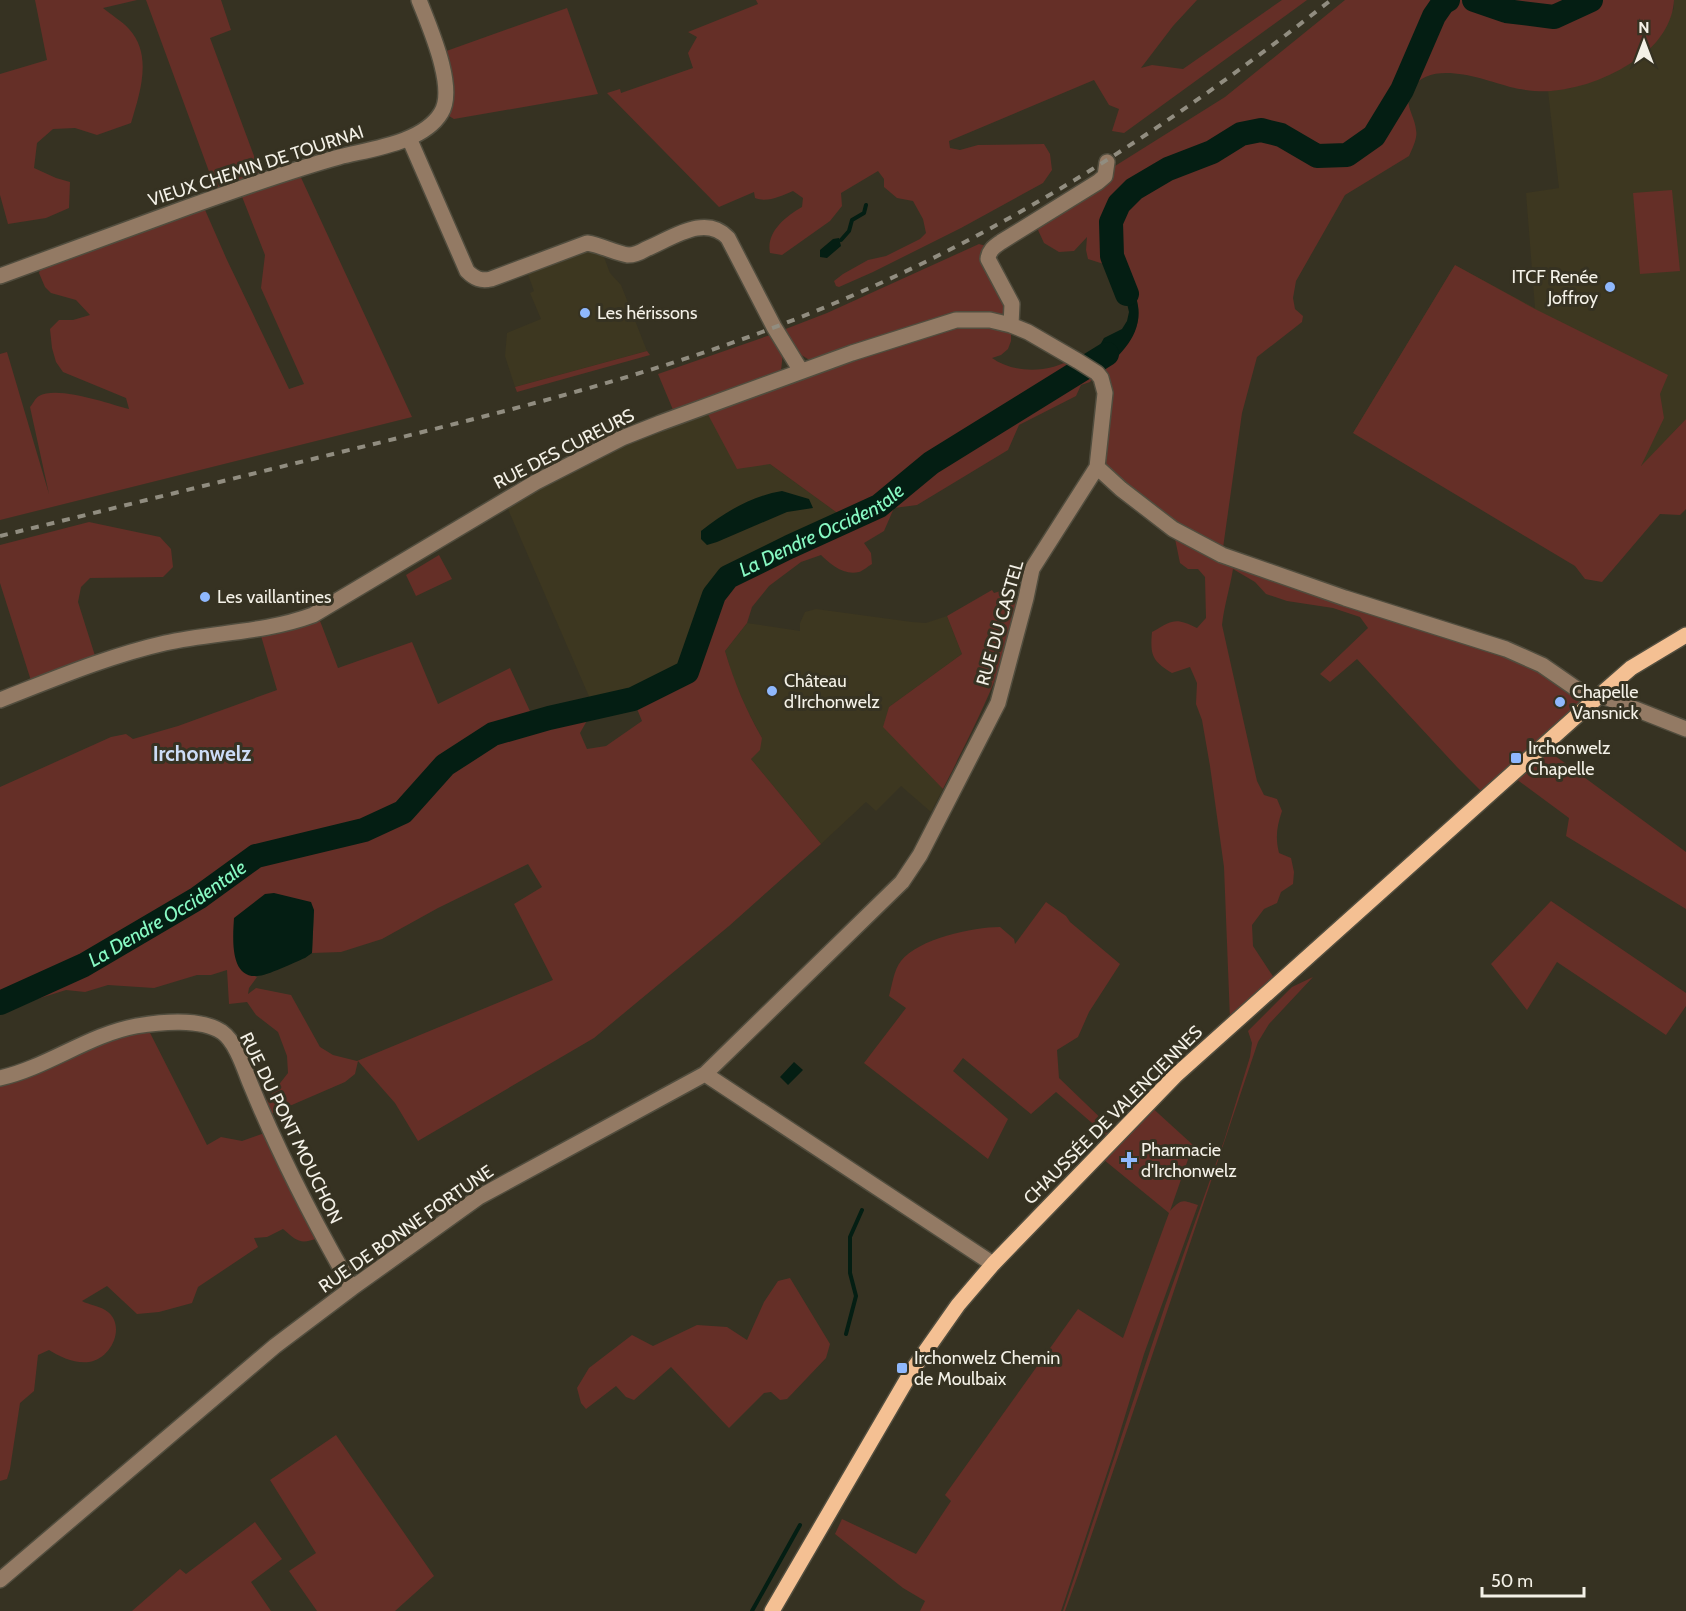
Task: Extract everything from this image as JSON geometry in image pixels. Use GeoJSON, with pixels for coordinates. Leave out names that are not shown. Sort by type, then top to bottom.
{"type":"FeatureCollection","features":[{"type":"Feature","properties":{"kind":"main road","name":"CHAUSSÉE DE VALENCIENNES"},"geometry":{"type":"LineString","coordinates":[[772,1611],[913,1369],[958,1305],[993,1264],[1175,1076],[1597,698],[1632,668],[1686,635]]}},
{"type":"Feature","properties":{"kind":"street","name":"VIEUX CHEMIN DE TOURNAI"},"geometry":{"type":"LineString","coordinates":[[0,276],[255,183],[409,138],[427,128],[437,118],[445,104],[445,94],[438,54],[419,0]]}},
{"type":"Feature","properties":{"kind":"street"},"geometry":{"type":"LineString","coordinates":[[409,138],[467,271],[478,280],[491,279],[587,243],[628,255],[700,226],[716,228],[728,238],[774,327],[801,371]]}},
{"type":"Feature","properties":{"kind":"street"},"geometry":{"type":"LineString","coordinates":[[1011,325],[1012,304],[988,259],[989,254],[1001,242],[1098,182],[1105,176],[1107,162]]}},
{"type":"Feature","properties":{"kind":"street","name":"RUE DES CUREURS"},"geometry":{"type":"LineString","coordinates":[[0,700],[97,662],[136,650],[167,642],[288,625],[313,615],[504,500],[586,455],[660,423],[801,371],[956,320],[981,319],[1011,325],[1028,332],[1097,373],[1105,393],[1097,466]]}},
{"type":"Feature","properties":{"kind":"street"},"geometry":{"type":"LineString","coordinates":[[1097,466],[1121,489],[1173,529],[1221,555],[1345,598],[1506,649],[1542,665],[1597,698],[1686,729]]}},
{"type":"Feature","properties":{"kind":"street","name":"RUE DU CASTEL"},"geometry":{"type":"LineString","coordinates":[[705,1074],[902,882],[920,855],[998,703],[1032,569],[1097,466]]}},
{"type":"Feature","properties":{"kind":"street","name":"RUE DU PONT MOUCHON"},"geometry":{"type":"LineString","coordinates":[[0,1078],[39,1066],[93,1039],[138,1026],[182,1023],[208,1026],[221,1031],[227,1037],[243,1066],[270,1131],[312,1219],[352,1288]]}},
{"type":"Feature","properties":{"kind":"street"},"geometry":{"type":"LineString","coordinates":[[705,1074],[993,1264]]}},
{"type":"Feature","properties":{"kind":"street","name":"RUE DE BONNE FORTUNE"},"geometry":{"type":"LineString","coordinates":[[0,1580],[275,1346],[352,1288],[479,1197],[705,1074]]}},
{"type":"Feature","properties":{"kind":"shaded area"},"geometry":{"type":"Polygon","coordinates":[[[35,0],[137,0],[103,8],[126,26],[136,39],[143,62],[141,87],[131,123],[97,135],[75,128],[53,129],[37,143],[34,168],[70,182],[69,208],[46,218],[8,224],[0,195],[0,74],[47,60],[35,0]]]}},
{"type":"Feature","properties":{"kind":"shaded area"},"geometry":{"type":"Polygon","coordinates":[[[146,0],[221,0],[231,30],[210,38],[263,180],[297,169],[412,417],[0,520],[0,354],[7,352],[49,494],[30,407],[36,398],[47,393],[70,394],[129,409],[126,398],[63,372],[56,362],[50,329],[59,320],[73,320],[90,315],[76,300],[51,293],[45,287],[39,273],[43,260],[202,203],[289,389],[304,384],[261,288],[265,255],[239,189],[218,196],[146,0]]]}},
{"type":"Feature","properties":{"kind":"shaded area"},"geometry":{"type":"Polygon","coordinates":[[[756,0],[1197,0],[1173,26],[1141,68],[1152,65],[1183,69],[1282,0],[1307,0],[1124,133],[1112,131],[1119,109],[1109,105],[1094,80],[949,141],[950,148],[960,150],[978,145],[1044,144],[1050,154],[1052,170],[1043,183],[961,228],[839,287],[834,281],[843,274],[868,260],[886,256],[920,239],[926,233],[923,219],[913,201],[897,198],[884,187],[884,179],[878,171],[841,193],[842,206],[830,221],[782,255],[770,253],[771,238],[774,232],[783,220],[802,207],[803,198],[793,191],[764,200],[755,198],[754,192],[719,207],[607,93],[620,89],[621,93],[693,68],[688,53],[697,37],[688,32],[758,4],[756,0]]]}},
{"type":"Feature","properties":{"kind":"shaded area"},"geometry":{"type":"Polygon","coordinates":[[[1345,0],[1674,0],[1668,25],[1653,46],[1619,70],[1587,84],[1551,91],[1536,91],[1510,87],[1472,76],[1444,73],[1420,80],[1411,90],[1408,100],[1416,133],[1409,156],[1345,195],[1296,281],[1293,298],[1295,309],[1303,316],[1302,322],[1257,357],[1242,413],[1222,555],[1506,649],[1594,701],[1543,747],[1686,852],[1686,909],[1566,836],[1569,818],[1512,776],[1487,797],[1357,659],[1330,682],[1320,674],[1368,628],[1360,617],[1333,608],[1287,601],[1266,594],[1255,582],[1233,569],[1222,625],[1257,781],[1264,795],[1277,799],[1282,811],[1277,832],[1279,853],[1291,858],[1294,872],[1293,884],[1281,892],[1277,903],[1264,909],[1252,925],[1253,946],[1278,984],[1230,1019],[1224,867],[1210,766],[1202,720],[1196,704],[1197,683],[1190,667],[1172,673],[1160,665],[1154,657],[1151,646],[1152,632],[1165,625],[1179,621],[1197,628],[1206,618],[1205,577],[1198,569],[1188,569],[1180,563],[1173,529],[1104,464],[1097,373],[1090,382],[1081,385],[1076,396],[1019,425],[1008,450],[917,505],[894,508],[884,531],[864,543],[871,553],[872,564],[864,570],[853,573],[843,571],[821,555],[801,562],[769,586],[752,607],[747,623],[725,651],[741,696],[762,738],[760,750],[751,759],[821,844],[729,926],[594,1038],[418,1141],[395,1103],[358,1061],[355,1074],[345,1082],[271,1114],[266,1101],[288,1073],[287,1056],[278,1032],[256,1015],[247,1002],[229,1004],[227,970],[211,975],[197,975],[154,988],[108,985],[85,992],[66,990],[34,1000],[19,994],[0,1003],[0,787],[111,737],[126,734],[133,739],[178,726],[277,690],[259,629],[317,613],[338,668],[412,642],[438,704],[510,668],[535,722],[594,708],[580,733],[587,749],[606,746],[642,721],[633,699],[687,672],[714,595],[728,577],[847,520],[770,464],[737,469],[704,407],[676,417],[658,374],[776,333],[783,352],[781,371],[811,361],[795,351],[783,330],[827,313],[979,244],[993,248],[989,254],[1008,294],[1011,341],[1008,349],[992,358],[1011,367],[1032,370],[1054,367],[1073,358],[1106,367],[1126,346],[1135,329],[1138,311],[1135,296],[1115,264],[1110,266],[1088,259],[1087,237],[1074,251],[1059,252],[1044,243],[1038,230],[1042,217],[1110,177],[1115,166],[1225,97],[1345,0]],[[528,864],[438,908],[382,939],[341,952],[312,953],[314,910],[247,973],[257,977],[249,988],[248,994],[256,988],[291,995],[320,1047],[333,1055],[357,1061],[553,980],[514,904],[542,887],[528,864]]]}},
{"type":"Feature","properties":{"kind":"shaded area","name":"ITCF Renée Joffroy"},"geometry":{"type":"Polygon","coordinates":[[[1674,0],[1686,0],[1686,419],[1640,468],[1353,433],[1455,265],[1535,308],[1526,193],[1559,188],[1548,91],[1571,88],[1674,9],[1674,0]]]}},
{"type":"Feature","properties":{"kind":"shaded area"},"geometry":{"type":"Polygon","coordinates":[[[567,8],[598,94],[454,119],[442,112],[438,54],[567,8]]]}},
{"type":"Feature","properties":{"kind":"shaded area"},"geometry":{"type":"Polygon","coordinates":[[[1672,190],[1680,271],[1640,274],[1633,193],[1672,190]]]}},
{"type":"Feature","properties":{"kind":"shaded area"},"geometry":{"type":"Polygon","coordinates":[[[839,238],[841,246],[827,258],[820,257],[820,250],[833,239],[839,238]]]}},
{"type":"Feature","properties":{"kind":"shaded area","name":"Les hérissons"},"geometry":{"type":"Polygon","coordinates":[[[576,246],[602,252],[610,273],[621,285],[647,351],[515,387],[505,356],[507,333],[541,319],[530,293],[534,291],[525,266],[576,246]]]}},
{"type":"Feature","properties":{"kind":"shaded area"},"geometry":{"type":"Polygon","coordinates":[[[1119,264],[1136,298],[1138,321],[1130,342],[1123,351],[1097,373],[1083,364],[1095,354],[1104,338],[1122,329],[1129,312],[1124,291],[1110,266],[1119,264]]]}},
{"type":"Feature","properties":{"kind":"shaded area"},"geometry":{"type":"Polygon","coordinates":[[[1455,265],[1535,309],[1668,375],[1660,394],[1664,418],[1641,466],[1686,419],[1686,509],[1680,515],[1660,514],[1602,582],[1585,579],[1575,566],[1353,433],[1455,265]]]}},
{"type":"Feature","properties":{"kind":"shaded area"},"geometry":{"type":"Polygon","coordinates":[[[647,351],[650,355],[517,392],[515,387],[647,351]]]}},
{"type":"Feature","properties":{"kind":"shaded area"},"geometry":{"type":"Polygon","coordinates":[[[704,407],[770,464],[847,520],[728,578],[714,595],[687,672],[633,699],[594,708],[504,500],[704,407]]]}},
{"type":"Feature","properties":{"kind":"shaded area"},"geometry":{"type":"Polygon","coordinates":[[[782,491],[809,499],[813,508],[787,512],[707,545],[701,539],[701,531],[729,511],[749,501],[782,491]]]}},
{"type":"Feature","properties":{"kind":"shaded area"},"geometry":{"type":"Polygon","coordinates":[[[89,522],[160,537],[171,549],[173,567],[163,577],[90,578],[81,587],[78,602],[97,662],[33,687],[0,583],[0,545],[89,522]]]}},
{"type":"Feature","properties":{"kind":"shaded area"},"geometry":{"type":"Polygon","coordinates":[[[439,555],[452,579],[416,596],[406,575],[439,555]]]}},
{"type":"Feature","properties":{"kind":"shaded area"},"geometry":{"type":"Polygon","coordinates":[[[1007,589],[1015,600],[1014,622],[1006,651],[978,718],[943,789],[883,727],[889,707],[962,654],[947,616],[992,590],[994,593],[1007,589]]]}},
{"type":"Feature","properties":{"kind":"shaded area"},"geometry":{"type":"Polygon","coordinates":[[[816,609],[926,623],[947,616],[962,654],[889,707],[943,789],[931,812],[901,786],[876,811],[866,802],[821,844],[751,759],[762,738],[733,678],[725,651],[747,623],[800,631],[800,623],[805,612],[816,609]]]}},
{"type":"Feature","properties":{"kind":"shaded area"},"geometry":{"type":"Polygon","coordinates":[[[274,893],[311,902],[314,910],[312,953],[267,974],[248,975],[237,963],[233,945],[234,918],[265,894],[274,893]]]}},
{"type":"Feature","properties":{"kind":"shaded area"},"geometry":{"type":"Polygon","coordinates":[[[1551,901],[1686,993],[1686,1006],[1666,1035],[1557,962],[1527,1010],[1491,964],[1551,901]]]}},
{"type":"Feature","properties":{"kind":"shaded area"},"geometry":{"type":"Polygon","coordinates":[[[1046,902],[1066,916],[1070,922],[1120,964],[1089,1012],[1078,1037],[1057,1050],[1059,1078],[1112,1129],[1106,1135],[1056,1092],[1031,1114],[963,1058],[953,1071],[1008,1119],[988,1159],[864,1063],[906,1008],[889,996],[897,968],[909,953],[920,946],[961,932],[1000,927],[1014,939],[1015,944],[1046,902]]]}},
{"type":"Feature","properties":{"kind":"shaded area"},"geometry":{"type":"Polygon","coordinates":[[[1313,977],[1269,1024],[1258,1042],[1078,1575],[1065,1611],[1063,1611],[1166,1303],[1224,1141],[1250,1057],[1252,1043],[1248,1031],[1292,987],[1313,977]]]}},
{"type":"Feature","properties":{"kind":"shaded area"},"geometry":{"type":"Polygon","coordinates":[[[146,1025],[207,1145],[221,1137],[242,1141],[270,1131],[318,1238],[299,1241],[283,1229],[267,1237],[254,1238],[258,1247],[198,1287],[192,1303],[159,1312],[137,1314],[107,1286],[82,1301],[105,1310],[113,1318],[116,1326],[114,1342],[104,1355],[89,1362],[68,1359],[49,1350],[38,1355],[34,1391],[20,1403],[10,1469],[7,1479],[0,1481],[0,1078],[146,1025]]]}},
{"type":"Feature","properties":{"kind":"shaded area"},"geometry":{"type":"Polygon","coordinates":[[[794,1062],[803,1070],[788,1085],[780,1077],[794,1062]]]}},
{"type":"Feature","properties":{"kind":"shaded area"},"geometry":{"type":"Polygon","coordinates":[[[1148,1104],[1193,1145],[1170,1211],[1182,1201],[1198,1205],[1144,1354],[1061,1611],[920,1611],[925,1601],[903,1588],[835,1534],[842,1519],[916,1554],[951,1501],[945,1495],[1078,1309],[1123,1338],[1169,1213],[1098,1155],[1148,1104]]]}},
{"type":"Feature","properties":{"kind":"shaded area"},"geometry":{"type":"Polygon","coordinates":[[[790,1278],[830,1344],[826,1358],[787,1399],[780,1400],[771,1392],[764,1393],[729,1428],[671,1367],[634,1400],[626,1397],[616,1386],[586,1409],[581,1403],[577,1388],[589,1368],[632,1335],[653,1346],[697,1325],[727,1327],[747,1340],[764,1302],[778,1281],[790,1278]]]}},
{"type":"Feature","properties":{"kind":"shaded area"},"geometry":{"type":"Polygon","coordinates":[[[336,1435],[434,1576],[395,1611],[317,1611],[289,1571],[316,1553],[270,1480],[336,1435]]]}},
{"type":"Feature","properties":{"kind":"shaded area"},"geometry":{"type":"Polygon","coordinates":[[[255,1522],[282,1559],[251,1582],[271,1611],[132,1611],[180,1569],[186,1574],[255,1522]]]}},
{"type":"Feature","properties":{"kind":"waterway","name":"La Dendre Occidentale"},"geometry":{"type":"LineString","coordinates":[[1127,294],[1112,256],[1111,222],[1119,204],[1134,189],[1168,169],[1212,152],[1241,134],[1261,130],[1281,135],[1317,156],[1347,155],[1374,136],[1402,90],[1434,16],[1448,0]]}},
{"type":"Feature","properties":{"kind":"waterway","name":"La Dendre Occidentale"},"geometry":{"type":"LineString","coordinates":[[1474,0],[1506,11],[1554,17],[1591,0]]}},
{"type":"Feature","properties":{"kind":"waterway"},"geometry":{"type":"LineString","coordinates":[[841,240],[849,231],[852,220],[864,213],[866,205]]}},
{"type":"Feature","properties":{"kind":"waterway","name":"La Dendre Occidentale"},"geometry":{"type":"LineString","coordinates":[[0,1003],[84,965],[198,898],[256,856],[364,830],[403,812],[445,765],[493,734],[549,718],[633,699],[687,672],[714,595],[728,577],[879,506],[931,463],[1107,354]]}},
{"type":"Feature","properties":{"kind":"waterway"},"geometry":{"type":"LineString","coordinates":[[846,1334],[856,1296],[850,1273],[850,1237],[862,1210]]}},
{"type":"Feature","properties":{"kind":"waterway"},"geometry":{"type":"LineString","coordinates":[[752,1611],[800,1525]]}},
{"type":"Feature","properties":{"kind":"railway"},"geometry":{"type":"LineString","coordinates":[[0,536],[555,398],[724,346],[835,303],[968,240],[1093,168],[1214,88],[1331,0]]}},
{"type":"Feature","properties":{"kind":"place","name":"ITCF Renée Joffroy"},"geometry":{"type":"Point","coordinates":[1610,287]}},
{"type":"Feature","properties":{"kind":"place","name":"Les hérissons"},"geometry":{"type":"Point","coordinates":[585,313]}},
{"type":"Feature","properties":{"kind":"place","name":"Les vaillantines"},"geometry":{"type":"Point","coordinates":[205,597]}},
{"type":"Feature","properties":{"kind":"place","name":"Château d'Irchonwelz"},"geometry":{"type":"Point","coordinates":[772,691]}},
{"type":"Feature","properties":{"kind":"place","name":"Chapelle Vansnick"},"geometry":{"type":"Point","coordinates":[1560,702]}},
{"type":"Feature","properties":{"kind":"place","name":"Irchonwelz Chapelle"},"geometry":{"type":"Point","coordinates":[1516,758]}},
{"type":"Feature","properties":{"kind":"place","name":"Pharmacie d'Irchonwelz"},"geometry":{"type":"Point","coordinates":[1129,1160]}},
{"type":"Feature","properties":{"kind":"place","name":"Irchonwelz Chemin de Moulbaix"},"geometry":{"type":"Point","coordinates":[902,1368]}},
{"type":"Feature","properties":{"kind":"district","name":"Irchonwelz"},"geometry":{"type":"Point","coordinates":[202,753]}}]}
